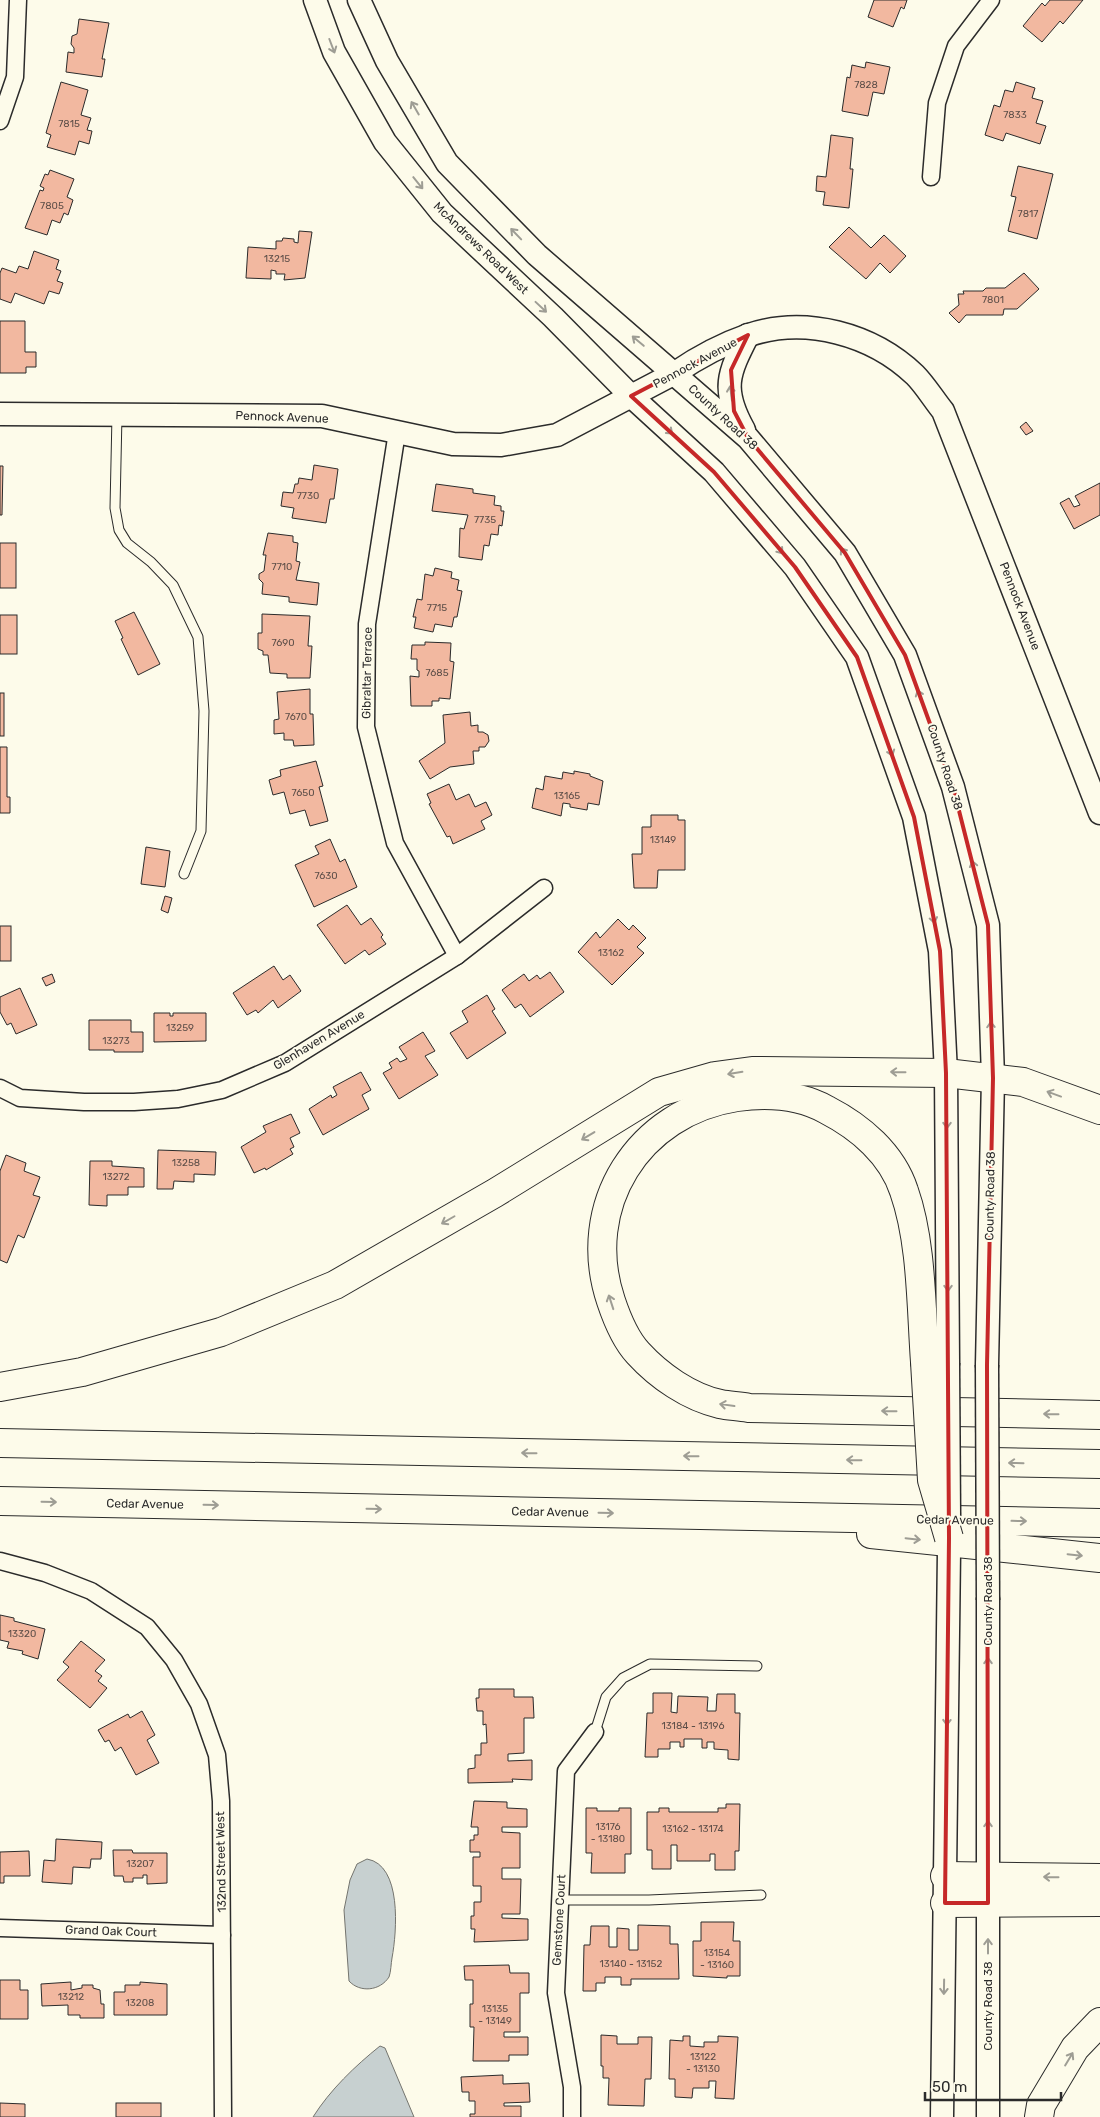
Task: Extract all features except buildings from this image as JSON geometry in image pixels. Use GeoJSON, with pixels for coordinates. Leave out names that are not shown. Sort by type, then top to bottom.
{"type":"FeatureCollection","features":[{"type":"Feature","properties":{"kind":"highway"},"geometry":{"type":"LineString","coordinates":[[0,1387],[82,1372],[221,1332],[335,1285],[494,1193],[659,1092],[715,1076],[752,1071],[946,1073],[1023,1082],[1100,1110]]}},
{"type":"Feature","properties":{"kind":"highway"},"geometry":{"type":"LineString","coordinates":[[949,1538],[932,1480],[937,1362],[915,1229],[904,1189],[884,1156],[868,1137],[843,1118],[816,1103],[782,1096],[750,1096],[720,1100],[682,1115],[656,1134],[632,1159],[614,1186],[605,1218],[601,1252],[606,1286],[617,1319],[637,1352],[665,1377],[690,1393],[719,1404],[749,1408],[1100,1415]]}},
{"type":"Feature","properties":{"kind":"highway"},"geometry":{"type":"LineString","coordinates":[[0,1443],[1100,1464]]}},
{"type":"Feature","properties":{"kind":"highway","name":"Cedar Avenue"},"geometry":{"type":"LineString","coordinates":[[0,1502],[1100,1523]]}},
{"type":"Feature","properties":{"kind":"highway"},"geometry":{"type":"LineString","coordinates":[[673,1514],[1100,1558]]}},
{"type":"Feature","properties":{"kind":"highway"},"geometry":{"type":"LineString","coordinates":[[945,1876],[988,1890],[1100,1902]]}},
{"type":"Feature","properties":{"kind":"highway"},"geometry":{"type":"LineString","coordinates":[[945,1903],[988,1890],[1100,1878]]}},
{"type":"Feature","properties":{"kind":"highway"},"geometry":{"type":"LineString","coordinates":[[1039,2117],[1041,2106],[1075,2048],[1100,2022]]}},
{"type":"Feature","properties":{"kind":"main road","name":"McAndrews Road West"},"geometry":{"type":"LineString","coordinates":[[315,0],[334,52],[385,142],[442,213],[553,317],[631,396]]}},
{"type":"Feature","properties":{"kind":"main road"},"geometry":{"type":"LineString","coordinates":[[359,0],[387,61],[447,163],[536,255],[675,373]]}},
{"type":"Feature","properties":{"kind":"main road","name":"Pennock Avenue"},"geometry":{"type":"LineString","coordinates":[[0,414],[322,416],[452,444],[502,445],[557,436],[675,373],[693,361],[748,335],[794,328],[838,332],[860,339],[902,364],[916,376],[943,411],[1100,813]]}},
{"type":"Feature","properties":{"kind":"main road"},"geometry":{"type":"LineString","coordinates":[[748,335],[731,370],[730,383],[734,411],[748,438]]}},
{"type":"Feature","properties":{"kind":"main road","name":"County Road 38"},"geometry":{"type":"LineString","coordinates":[[675,373],[748,438],[845,553],[905,655],[954,787],[988,925],[993,1078],[987,1365],[988,2117]]}},
{"type":"Feature","properties":{"kind":"main road"},"geometry":{"type":"LineString","coordinates":[[631,396],[714,472],[795,567],[857,657],[914,817],[940,951],[946,1073],[937,1362]]}},
{"type":"Feature","properties":{"kind":"main road"},"geometry":{"type":"LineString","coordinates":[[942,2117],[949,1538]]}},
{"type":"Feature","properties":{"kind":"street"},"geometry":{"type":"LineString","coordinates":[[0,121],[15,77],[18,0]]}},
{"type":"Feature","properties":{"kind":"street"},"geometry":{"type":"LineString","coordinates":[[931,177],[937,103],[956,46],[991,0]]}},
{"type":"Feature","properties":{"kind":"street","name":"Gibraltar Terrace"},"geometry":{"type":"LineString","coordinates":[[397,432],[367,624],[366,727],[395,843],[457,956]]}},
{"type":"Feature","properties":{"kind":"street","name":"Glenhaven Avenue"},"geometry":{"type":"LineString","coordinates":[[1,1092],[20,1098],[84,1102],[134,1102],[178,1099],[222,1090],[285,1063],[457,956],[544,888]]}},
{"type":"Feature","properties":{"kind":"street","name":"132nd Street West"},"geometry":{"type":"LineString","coordinates":[[0,1561],[45,1573],[91,1591],[147,1627],[174,1660],[199,1704],[217,1755],[221,1801],[223,2117]]}},
{"type":"Feature","properties":{"kind":"street","name":"Gemstone Court"},"geometry":{"type":"LineString","coordinates":[[572,2117],[572,2087],[556,1993],[566,1771],[595,1732]]}},
{"type":"Feature","properties":{"kind":"street","name":"Grand Oak Court"},"geometry":{"type":"LineString","coordinates":[[0,1928],[222,1935]]}},
{"type":"Feature","properties":{"kind":"lane"},"geometry":{"type":"LineString","coordinates":[[117,414],[115,508],[119,530],[127,543],[151,562],[174,585],[198,637],[204,711],[201,831],[184,874]]}},
{"type":"Feature","properties":{"kind":"lane"},"geometry":{"type":"LineString","coordinates":[[595,1732],[606,1697],[623,1678],[650,1664],[757,1666]]}},
{"type":"Feature","properties":{"kind":"lane"},"geometry":{"type":"LineString","coordinates":[[560,1900],[649,1900],[761,1896]]}},
{"type":"Feature","properties":{"kind":"highlighted area"},"geometry":{"type":"Polygon","coordinates":[[[748,335],[731,370],[734,411],[748,438],[845,553],[905,655],[953,787],[988,925],[993,1078],[987,1365],[988,1903],[945,1903],[949,1538],[946,1073],[940,951],[914,817],[857,657],[795,567],[714,472],[631,396],[748,335]]]}},
{"type":"Feature","properties":{"kind":"shaded area"},"geometry":{"type":"Polygon","coordinates":[[[367,1859],[378,1864],[386,1873],[392,1886],[396,1916],[389,1977],[375,1988],[364,1989],[349,1981],[344,1910],[350,1880],[357,1864],[367,1859]]]}},
{"type":"Feature","properties":{"kind":"shaded area"},"geometry":{"type":"Polygon","coordinates":[[[380,2046],[385,2048],[414,2117],[313,2117],[327,2097],[361,2062],[380,2046]]]}}]}
